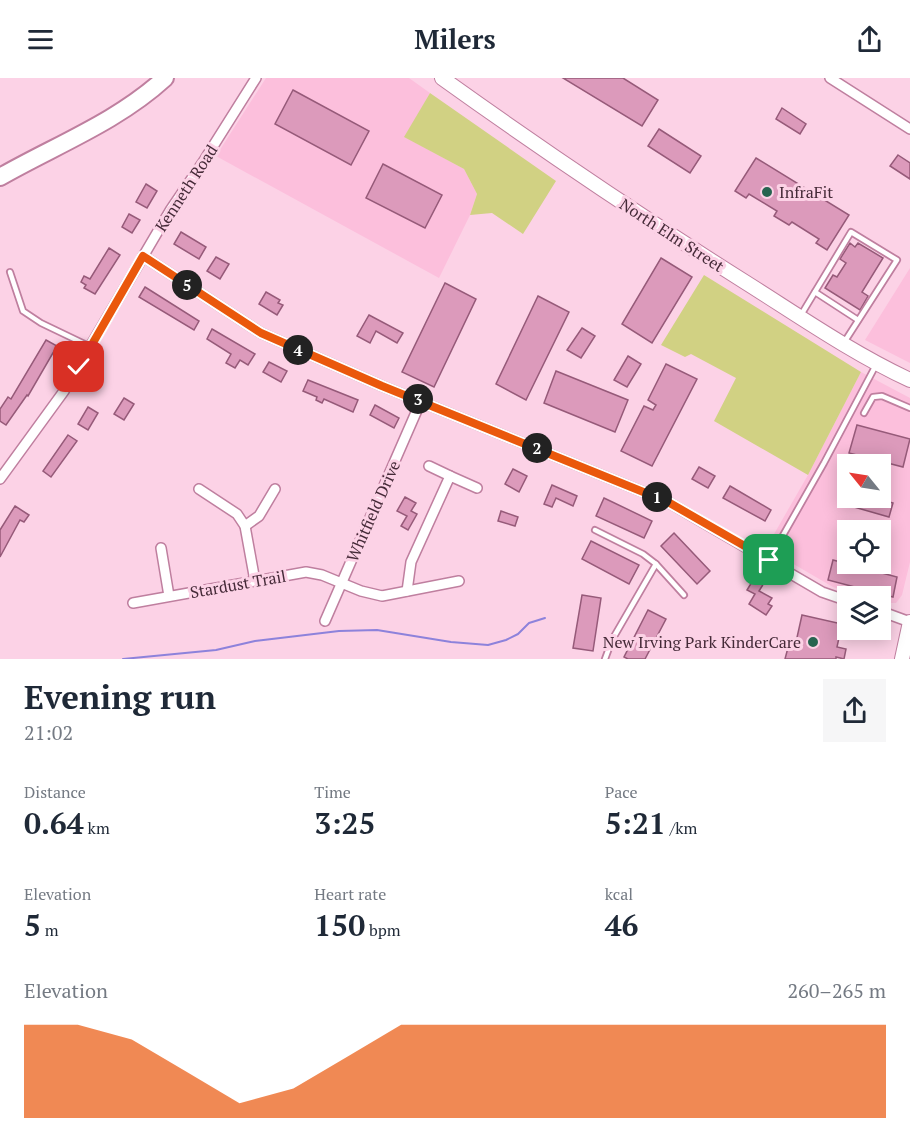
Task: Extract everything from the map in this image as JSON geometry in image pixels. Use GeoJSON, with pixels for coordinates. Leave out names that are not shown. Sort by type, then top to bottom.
{"type":"FeatureCollection","features":[{"type":"Feature","properties":{"kind":"highway"},"geometry":{"type":"LineString","coordinates":[[0,177],[114,116],[141,99],[165,78]]}},
{"type":"Feature","properties":{"kind":"main road","name":"North Elm Street"},"geometry":{"type":"LineString","coordinates":[[442,78],[586,180],[843,344],[910,380]]}},
{"type":"Feature","properties":{"kind":"main road"},"geometry":{"type":"LineString","coordinates":[[902,659],[910,622]]}},
{"type":"Feature","properties":{"kind":"street","name":"Kenneth Road"},"geometry":{"type":"LineString","coordinates":[[0,479],[48,415],[91,347],[174,204],[256,78]]}},
{"type":"Feature","properties":{"kind":"street"},"geometry":{"type":"LineString","coordinates":[[830,78],[910,129]]}},
{"type":"Feature","properties":{"kind":"street"},"geometry":{"type":"LineString","coordinates":[[143,256],[261,333],[668,502],[822,592],[837,597]]}},
{"type":"Feature","properties":{"kind":"street","name":"Whitfield Drive"},"geometry":{"type":"LineString","coordinates":[[325,621],[421,400]]}},
{"type":"Feature","properties":{"kind":"street"},"geometry":{"type":"LineString","coordinates":[[429,466],[477,488]]}},
{"type":"Feature","properties":{"kind":"street"},"geometry":{"type":"LineString","coordinates":[[407,591],[411,562],[450,476]]}},
{"type":"Feature","properties":{"kind":"street"},"geometry":{"type":"LineString","coordinates":[[199,489],[237,514],[245,526],[255,581]]}},
{"type":"Feature","properties":{"kind":"street"},"geometry":{"type":"LineString","coordinates":[[245,526],[259,516],[275,489]]}},
{"type":"Feature","properties":{"kind":"street"},"geometry":{"type":"LineString","coordinates":[[161,548],[169,596]]}},
{"type":"Feature","properties":{"kind":"street","name":"Stardust Trail"},"geometry":{"type":"LineString","coordinates":[[133,603],[306,572],[322,575],[341,584],[382,596],[459,581]]}},
{"type":"Feature","properties":{"kind":"street"},"geometry":{"type":"LineString","coordinates":[[891,615],[910,622]]}},
{"type":"Feature","properties":{"kind":"lane"},"geometry":{"type":"LineString","coordinates":[[800,316],[851,232],[897,261],[843,344]]}},
{"type":"Feature","properties":{"kind":"lane"},"geometry":{"type":"LineString","coordinates":[[10,272],[23,311],[41,323],[91,347]]}},
{"type":"Feature","properties":{"kind":"lane"},"geometry":{"type":"LineString","coordinates":[[815,292],[858,320]]}},
{"type":"Feature","properties":{"kind":"lane"},"geometry":{"type":"LineString","coordinates":[[769,560],[825,463],[877,363]]}},
{"type":"Feature","properties":{"kind":"lane"},"geometry":{"type":"LineString","coordinates":[[863,389],[873,397],[882,396],[910,408]]}},
{"type":"Feature","properties":{"kind":"lane"},"geometry":{"type":"LineString","coordinates":[[864,413],[873,397]]}},
{"type":"Feature","properties":{"kind":"lane"},"geometry":{"type":"LineString","coordinates":[[595,530],[643,554],[656,564],[684,595]]}},
{"type":"Feature","properties":{"kind":"lane"},"geometry":{"type":"LineString","coordinates":[[605,659],[612,640],[656,564]]}},
{"type":"Feature","properties":{"kind":"shaded area"},"geometry":{"type":"Polygon","coordinates":[[[266,78],[409,78],[430,93],[405,137],[464,169],[477,194],[470,215],[439,278],[216,156],[266,78]]]}},
{"type":"Feature","properties":{"kind":"shaded area"},"geometry":{"type":"Polygon","coordinates":[[[430,93],[556,181],[523,234],[492,213],[470,215],[477,194],[464,169],[404,137],[430,93]]]}},
{"type":"Feature","properties":{"kind":"shaded area"},"geometry":{"type":"Polygon","coordinates":[[[910,268],[910,363],[865,340],[910,268]]]}},
{"type":"Feature","properties":{"kind":"shaded area"},"geometry":{"type":"Polygon","coordinates":[[[704,275],[861,372],[808,475],[714,421],[736,378],[691,354],[685,357],[661,345],[704,275]]]}},
{"type":"Feature","properties":{"kind":"shaded area"},"geometry":{"type":"Polygon","coordinates":[[[861,372],[910,398],[910,562],[902,595],[896,603],[891,603],[891,586],[837,586],[837,588],[766,548],[808,475],[861,372]]]}},
{"type":"Feature","properties":{"kind":"building"},"geometry":{"type":"Polygon","coordinates":[[[563,78],[623,78],[658,100],[642,126],[563,78]]]}},
{"type":"Feature","properties":{"kind":"building"},"geometry":{"type":"Polygon","coordinates":[[[293,90],[369,131],[351,165],[275,124],[293,90]]]}},
{"type":"Feature","properties":{"kind":"building"},"geometry":{"type":"Polygon","coordinates":[[[782,108],[806,124],[800,134],[776,119],[782,108]]]}},
{"type":"Feature","properties":{"kind":"building"},"geometry":{"type":"Polygon","coordinates":[[[659,129],[701,156],[690,173],[648,146],[659,129]]]}},
{"type":"Feature","properties":{"kind":"building"},"geometry":{"type":"Polygon","coordinates":[[[898,155],[910,163],[910,179],[890,166],[898,155]]]}},
{"type":"Feature","properties":{"kind":"building"},"geometry":{"type":"Polygon","coordinates":[[[756,158],[849,215],[827,250],[816,243],[819,239],[792,222],[789,225],[774,216],[777,211],[749,194],[746,198],[735,191],[756,158]]]}},
{"type":"Feature","properties":{"kind":"building"},"geometry":{"type":"Polygon","coordinates":[[[383,164],[442,195],[425,228],[366,198],[383,164]]]}},
{"type":"Feature","properties":{"kind":"building"},"geometry":{"type":"Polygon","coordinates":[[[146,184],[157,191],[147,208],[136,202],[146,184]]]}},
{"type":"Feature","properties":{"kind":"building"},"geometry":{"type":"Polygon","coordinates":[[[129,214],[140,220],[132,233],[122,227],[129,214]]]}},
{"type":"Feature","properties":{"kind":"building"},"geometry":{"type":"Polygon","coordinates":[[[181,232],[206,247],[199,259],[174,244],[181,232]]]}},
{"type":"Feature","properties":{"kind":"building"},"geometry":{"type":"Polygon","coordinates":[[[850,243],[855,247],[858,243],[883,258],[862,292],[868,296],[860,310],[825,288],[833,275],[837,277],[846,263],[840,259],[850,243]]]}},
{"type":"Feature","properties":{"kind":"building"},"geometry":{"type":"Polygon","coordinates":[[[109,248],[120,255],[95,294],[84,288],[86,285],[81,282],[84,276],[90,279],[109,248]]]}},
{"type":"Feature","properties":{"kind":"building"},"geometry":{"type":"Polygon","coordinates":[[[216,257],[229,264],[220,279],[207,271],[216,257]]]}},
{"type":"Feature","properties":{"kind":"building"},"geometry":{"type":"Polygon","coordinates":[[[661,258],[692,277],[652,343],[622,324],[661,258]]]}},
{"type":"Feature","properties":{"kind":"building"},"geometry":{"type":"Polygon","coordinates":[[[445,283],[476,299],[434,387],[402,372],[445,283]]]}},
{"type":"Feature","properties":{"kind":"building"},"geometry":{"type":"Polygon","coordinates":[[[145,287],[199,321],[194,330],[139,297],[145,287]]]}},
{"type":"Feature","properties":{"kind":"building"},"geometry":{"type":"Polygon","coordinates":[[[266,292],[280,300],[278,303],[283,305],[277,315],[259,304],[266,292]]]}},
{"type":"Feature","properties":{"kind":"building"},"geometry":{"type":"Polygon","coordinates":[[[538,296],[569,312],[526,400],[496,384],[538,296]]]}},
{"type":"Feature","properties":{"kind":"building"},"geometry":{"type":"Polygon","coordinates":[[[369,315],[403,333],[397,343],[376,331],[370,343],[357,336],[369,315]]]}},
{"type":"Feature","properties":{"kind":"building"},"geometry":{"type":"Polygon","coordinates":[[[582,328],[595,336],[581,358],[567,350],[582,328]]]}},
{"type":"Feature","properties":{"kind":"building"},"geometry":{"type":"Polygon","coordinates":[[[212,329],[255,354],[248,365],[240,360],[235,368],[226,363],[231,354],[207,339],[212,329]]]}},
{"type":"Feature","properties":{"kind":"building"},"geometry":{"type":"Polygon","coordinates":[[[46,340],[57,346],[28,396],[6,425],[0,421],[0,409],[8,397],[11,399],[46,340]]]}},
{"type":"Feature","properties":{"kind":"building"},"geometry":{"type":"Polygon","coordinates":[[[628,356],[641,364],[627,387],[614,380],[628,356]]]}},
{"type":"Feature","properties":{"kind":"building"},"geometry":{"type":"Polygon","coordinates":[[[269,362],[287,371],[281,382],[263,372],[269,362]]]}},
{"type":"Feature","properties":{"kind":"building"},"geometry":{"type":"Polygon","coordinates":[[[666,364],[697,379],[652,466],[621,451],[644,406],[653,410],[656,405],[648,400],[666,364]]]}},
{"type":"Feature","properties":{"kind":"building"},"geometry":{"type":"Polygon","coordinates":[[[556,371],[628,400],[615,432],[544,403],[556,371]]]}},
{"type":"Feature","properties":{"kind":"building"},"geometry":{"type":"Polygon","coordinates":[[[308,380],[358,400],[353,412],[324,399],[322,403],[316,400],[317,397],[303,391],[308,380]]]}},
{"type":"Feature","properties":{"kind":"building"},"geometry":{"type":"Polygon","coordinates":[[[124,398],[134,404],[124,420],[114,414],[124,398]]]}},
{"type":"Feature","properties":{"kind":"building"},"geometry":{"type":"Polygon","coordinates":[[[375,405],[399,418],[394,428],[370,415],[375,405]]]}},
{"type":"Feature","properties":{"kind":"building"},"geometry":{"type":"Polygon","coordinates":[[[88,407],[98,413],[88,430],[78,424],[88,407]]]}},
{"type":"Feature","properties":{"kind":"building"},"geometry":{"type":"Polygon","coordinates":[[[857,425],[910,439],[903,467],[891,464],[891,454],[849,453],[857,425]]]}},
{"type":"Feature","properties":{"kind":"building"},"geometry":{"type":"Polygon","coordinates":[[[68,435],[77,441],[51,477],[43,471],[68,435]]]}},
{"type":"Feature","properties":{"kind":"building"},"geometry":{"type":"Polygon","coordinates":[[[699,467],[715,476],[708,488],[692,479],[699,467]]]}},
{"type":"Feature","properties":{"kind":"building"},"geometry":{"type":"Polygon","coordinates":[[[513,469],[527,476],[519,492],[505,484],[513,469]]]}},
{"type":"Feature","properties":{"kind":"building"},"geometry":{"type":"Polygon","coordinates":[[[552,485],[577,496],[573,506],[556,498],[552,507],[544,504],[552,485]]]}},
{"type":"Feature","properties":{"kind":"building"},"geometry":{"type":"Polygon","coordinates":[[[730,486],[771,510],[765,521],[723,498],[730,486]]]}},
{"type":"Feature","properties":{"kind":"building"},"geometry":{"type":"Polygon","coordinates":[[[405,497],[416,503],[411,511],[417,514],[408,530],[401,526],[407,516],[397,511],[405,497]]]}},
{"type":"Feature","properties":{"kind":"building"},"geometry":{"type":"Polygon","coordinates":[[[604,498],[652,521],[644,538],[596,516],[604,498]]]}},
{"type":"Feature","properties":{"kind":"building"},"geometry":{"type":"Polygon","coordinates":[[[891,502],[893,503],[889,517],[858,508],[891,508],[891,502]]]}},
{"type":"Feature","properties":{"kind":"building"},"geometry":{"type":"Polygon","coordinates":[[[15,506],[29,515],[24,522],[20,520],[0,557],[0,530],[15,506]]]}},
{"type":"Feature","properties":{"kind":"building"},"geometry":{"type":"Polygon","coordinates":[[[501,511],[518,517],[515,526],[498,521],[501,511]]]}},
{"type":"Feature","properties":{"kind":"building"},"geometry":{"type":"Polygon","coordinates":[[[674,533],[710,571],[697,584],[661,546],[674,533]]]}},
{"type":"Feature","properties":{"kind":"building"},"geometry":{"type":"Polygon","coordinates":[[[591,541],[639,565],[629,584],[582,559],[591,541]]]}},
{"type":"Feature","properties":{"kind":"building"},"geometry":{"type":"Polygon","coordinates":[[[833,560],[837,561],[837,574],[886,574],[897,577],[893,597],[891,596],[891,586],[851,586],[828,580],[833,560]]]}},
{"type":"Feature","properties":{"kind":"building"},"geometry":{"type":"Polygon","coordinates":[[[755,577],[764,583],[759,591],[772,598],[768,604],[772,606],[766,615],[749,604],[755,594],[747,590],[755,577]]]}},
{"type":"Feature","properties":{"kind":"building"},"geometry":{"type":"Polygon","coordinates":[[[582,595],[601,598],[593,651],[573,648],[582,595]]]}},
{"type":"Feature","properties":{"kind":"building"},"geometry":{"type":"Polygon","coordinates":[[[648,610],[666,619],[645,659],[628,659],[624,657],[648,610]]]}},
{"type":"Feature","properties":{"kind":"building"},"geometry":{"type":"Polygon","coordinates":[[[802,615],[837,623],[837,647],[846,649],[844,659],[836,657],[836,659],[785,659],[790,640],[796,642],[802,615]]]}},
{"type":"Feature","properties":{"kind":"waterway"},"geometry":{"type":"LineString","coordinates":[[123,659],[216,650],[255,641],[339,631],[377,630],[451,642],[488,645],[506,640],[518,634],[529,623],[545,618]]}},
{"type":"Feature","properties":{"kind":"place","name":"InfraFit"},"geometry":{"type":"Point","coordinates":[767,192]}},
{"type":"Feature","properties":{"kind":"place","name":"New Irving Park KinderCare"},"geometry":{"type":"Point","coordinates":[813,642]}},
{"type":"Feature","properties":{"kind":"route"},"geometry":{"type":"LineString","coordinates":[[79,367],[143,256],[261,333],[382,386],[668,502],[769,560]]}}]}
